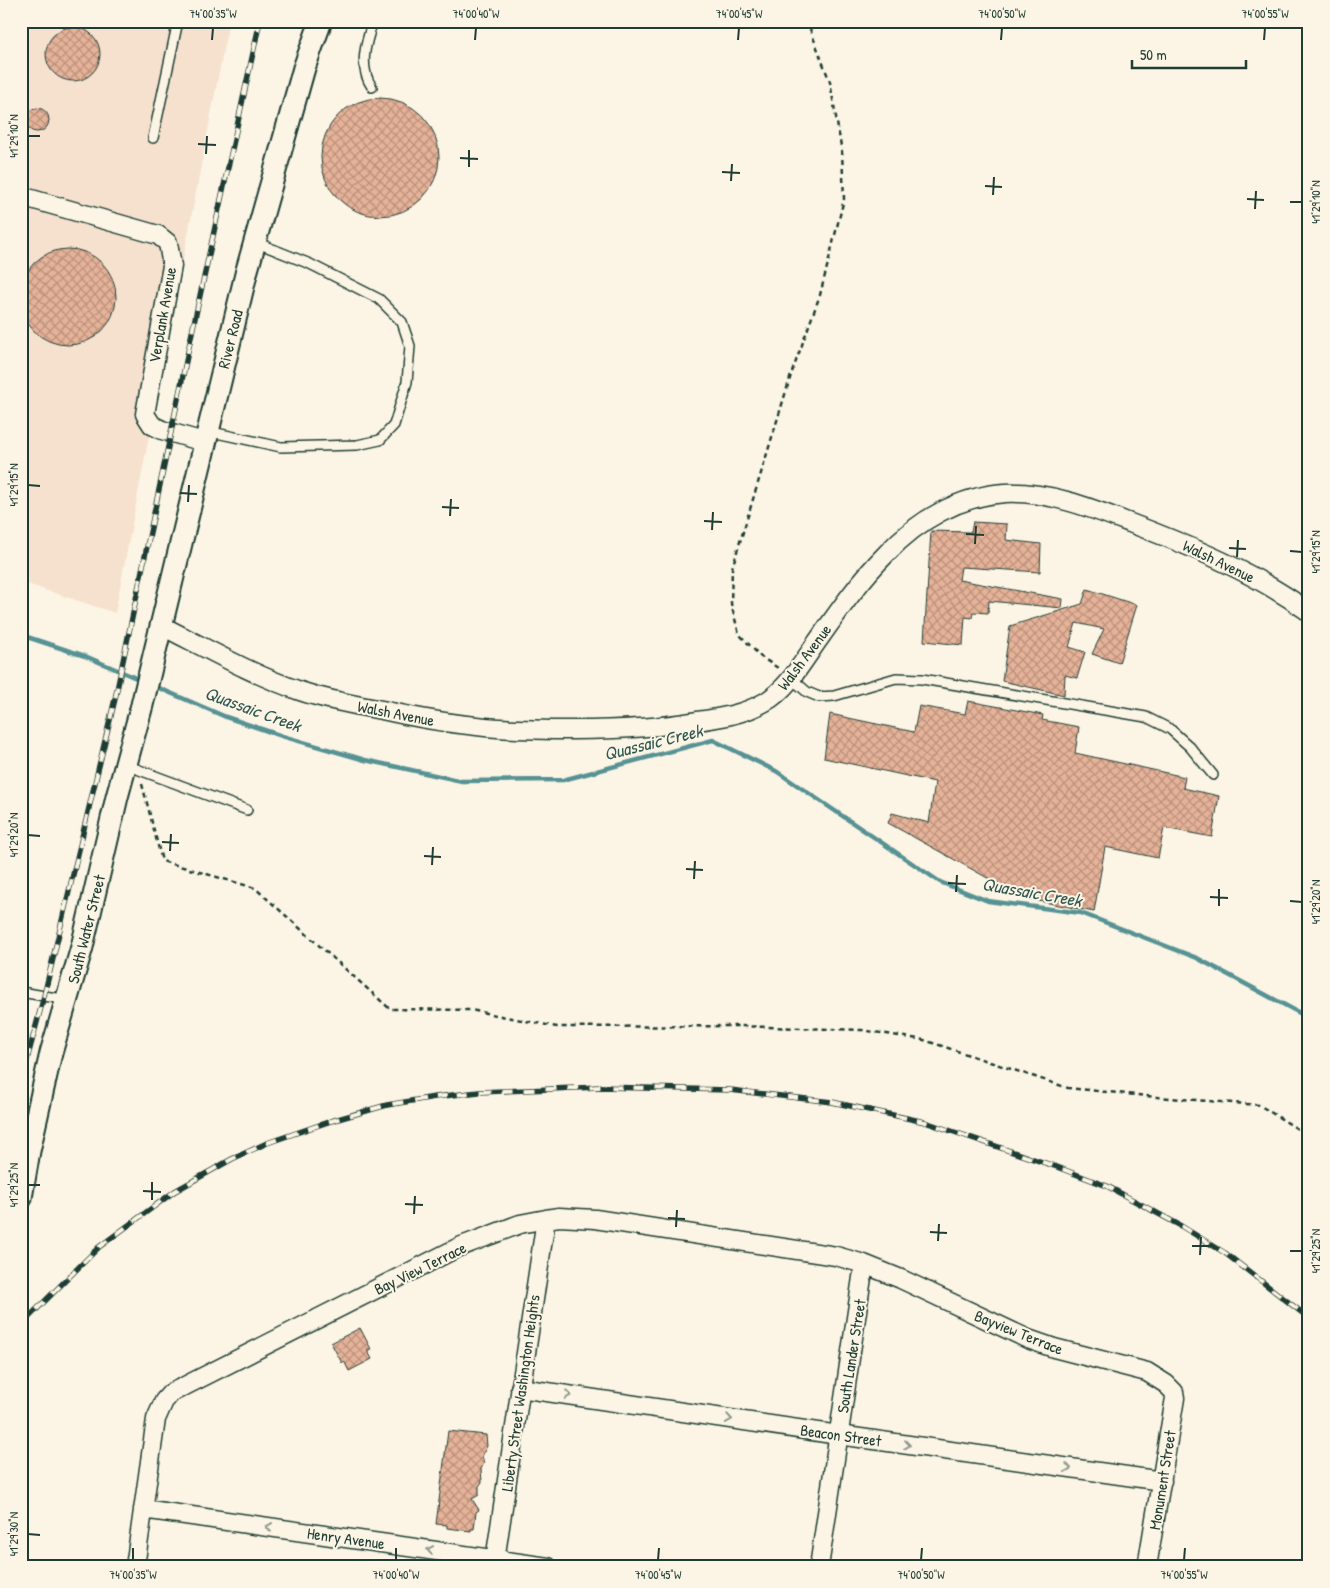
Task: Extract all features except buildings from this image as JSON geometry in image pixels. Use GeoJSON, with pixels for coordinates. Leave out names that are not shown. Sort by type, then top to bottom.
{"type":"FeatureCollection","features":[{"type":"Feature","properties":{"kind":"street","name":"River Road"},"geometry":{"type":"LineString","coordinates":[[152,659],[205,437],[255,242],[304,68],[321,21]]}},
{"type":"Feature","properties":{"kind":"street","name":"Verplank Avenue"},"geometry":{"type":"LineString","coordinates":[[21,196],[158,235],[168,243],[172,266],[145,414],[152,425],[162,430],[205,437]]}},
{"type":"Feature","properties":{"kind":"street","name":"Walsh Avenue"},"geometry":{"type":"LineString","coordinates":[[160,625],[265,678],[303,692],[435,721],[480,727],[533,730],[613,730],[671,726],[723,717],[747,710],[777,694],[791,678],[851,594],[887,552],[912,530],[958,503],[982,496],[1006,493],[1031,494],[1083,506],[1181,542],[1243,571],[1282,593],[1309,612]]}},
{"type":"Feature","properties":{"kind":"street","name":"South Water Street"},"geometry":{"type":"LineString","coordinates":[[21,1198],[49,1062],[68,1000],[152,659]]}},
{"type":"Feature","properties":{"kind":"street","name":"Bay View Terrace"},"geometry":{"type":"LineString","coordinates":[[135,1567],[156,1419],[164,1402],[171,1393],[459,1247],[520,1224],[558,1217],[595,1219],[836,1256],[864,1264]]}},
{"type":"Feature","properties":{"kind":"street","name":"Liberty Street Washington Heights"},"geometry":{"type":"LineString","coordinates":[[494,1563],[546,1218]]}},
{"type":"Feature","properties":{"kind":"street","name":"Bayview Terrace"},"geometry":{"type":"LineString","coordinates":[[864,1264],[901,1279],[1037,1342],[1147,1372],[1166,1384],[1174,1392]]}},
{"type":"Feature","properties":{"kind":"street","name":"South Lander Street"},"geometry":{"type":"LineString","coordinates":[[819,1567],[864,1264]]}},
{"type":"Feature","properties":{"kind":"street","name":"Beacon Street"},"geometry":{"type":"LineString","coordinates":[[520,1388],[1162,1481]]}},
{"type":"Feature","properties":{"kind":"street","name":"Monument Street"},"geometry":{"type":"LineString","coordinates":[[1147,1567],[1175,1398],[1174,1392]]}},
{"type":"Feature","properties":{"kind":"street","name":"Henry Avenue"},"geometry":{"type":"LineString","coordinates":[[143,1509],[494,1563],[548,1567]]}},
{"type":"Feature","properties":{"kind":"lane"},"geometry":{"type":"LineString","coordinates":[[153,138],[178,21]]}},
{"type":"Feature","properties":{"kind":"lane"},"geometry":{"type":"LineString","coordinates":[[372,87],[366,80],[364,56],[366,42],[373,21]]}},
{"type":"Feature","properties":{"kind":"lane"},"geometry":{"type":"LineString","coordinates":[[205,437],[281,447],[357,445],[380,440],[394,425],[407,382],[410,346],[402,322],[379,299],[310,264],[255,242]]}},
{"type":"Feature","properties":{"kind":"lane"},"geometry":{"type":"LineString","coordinates":[[791,678],[807,692],[819,697],[834,696],[896,678],[922,679],[1146,717],[1170,729],[1190,747],[1213,775]]}},
{"type":"Feature","properties":{"kind":"lane"},"geometry":{"type":"LineString","coordinates":[[125,766],[247,810]]}},
{"type":"Feature","properties":{"kind":"lane"},"geometry":{"type":"LineString","coordinates":[[21,992],[68,1000]]}},
{"type":"Feature","properties":{"kind":"path"},"geometry":{"type":"LineString","coordinates":[[791,678],[760,656],[739,634],[732,604],[732,568],[791,375],[820,295],[844,199],[842,152],[830,82],[807,21]]}},
{"type":"Feature","properties":{"kind":"path"},"geometry":{"type":"LineString","coordinates":[[125,766],[142,784],[162,861],[255,888],[390,1009],[471,1010],[557,1027],[738,1026],[862,1030],[924,1040],[1068,1088],[1259,1105],[1309,1136]]}},
{"type":"Feature","properties":{"kind":"shaded area"},"geometry":{"type":"Polygon","coordinates":[[[21,21],[229,21],[115,613],[21,582],[21,21]]]}},
{"type":"Feature","properties":{"kind":"waterway","name":"Quassaic Creek"},"geometry":{"type":"LineString","coordinates":[[21,635],[85,656],[143,681]]}},
{"type":"Feature","properties":{"kind":"waterway","name":"Quassaic Creek"},"geometry":{"type":"LineString","coordinates":[[152,685],[226,717],[282,736],[365,760],[462,781],[563,780],[713,740],[776,771],[940,882],[988,901],[1081,913],[1197,958],[1309,1018]]}},
{"type":"Feature","properties":{"kind":"railway"},"geometry":{"type":"LineString","coordinates":[[21,1082],[44,996],[115,699],[260,21]]}},
{"type":"Feature","properties":{"kind":"railway"},"geometry":{"type":"LineString","coordinates":[[21,1325],[99,1247],[175,1191],[232,1159],[267,1143],[331,1121],[387,1105],[479,1092],[600,1087],[730,1090],[832,1102],[925,1122],[1107,1186],[1181,1226],[1225,1253],[1309,1318]]}}]}
